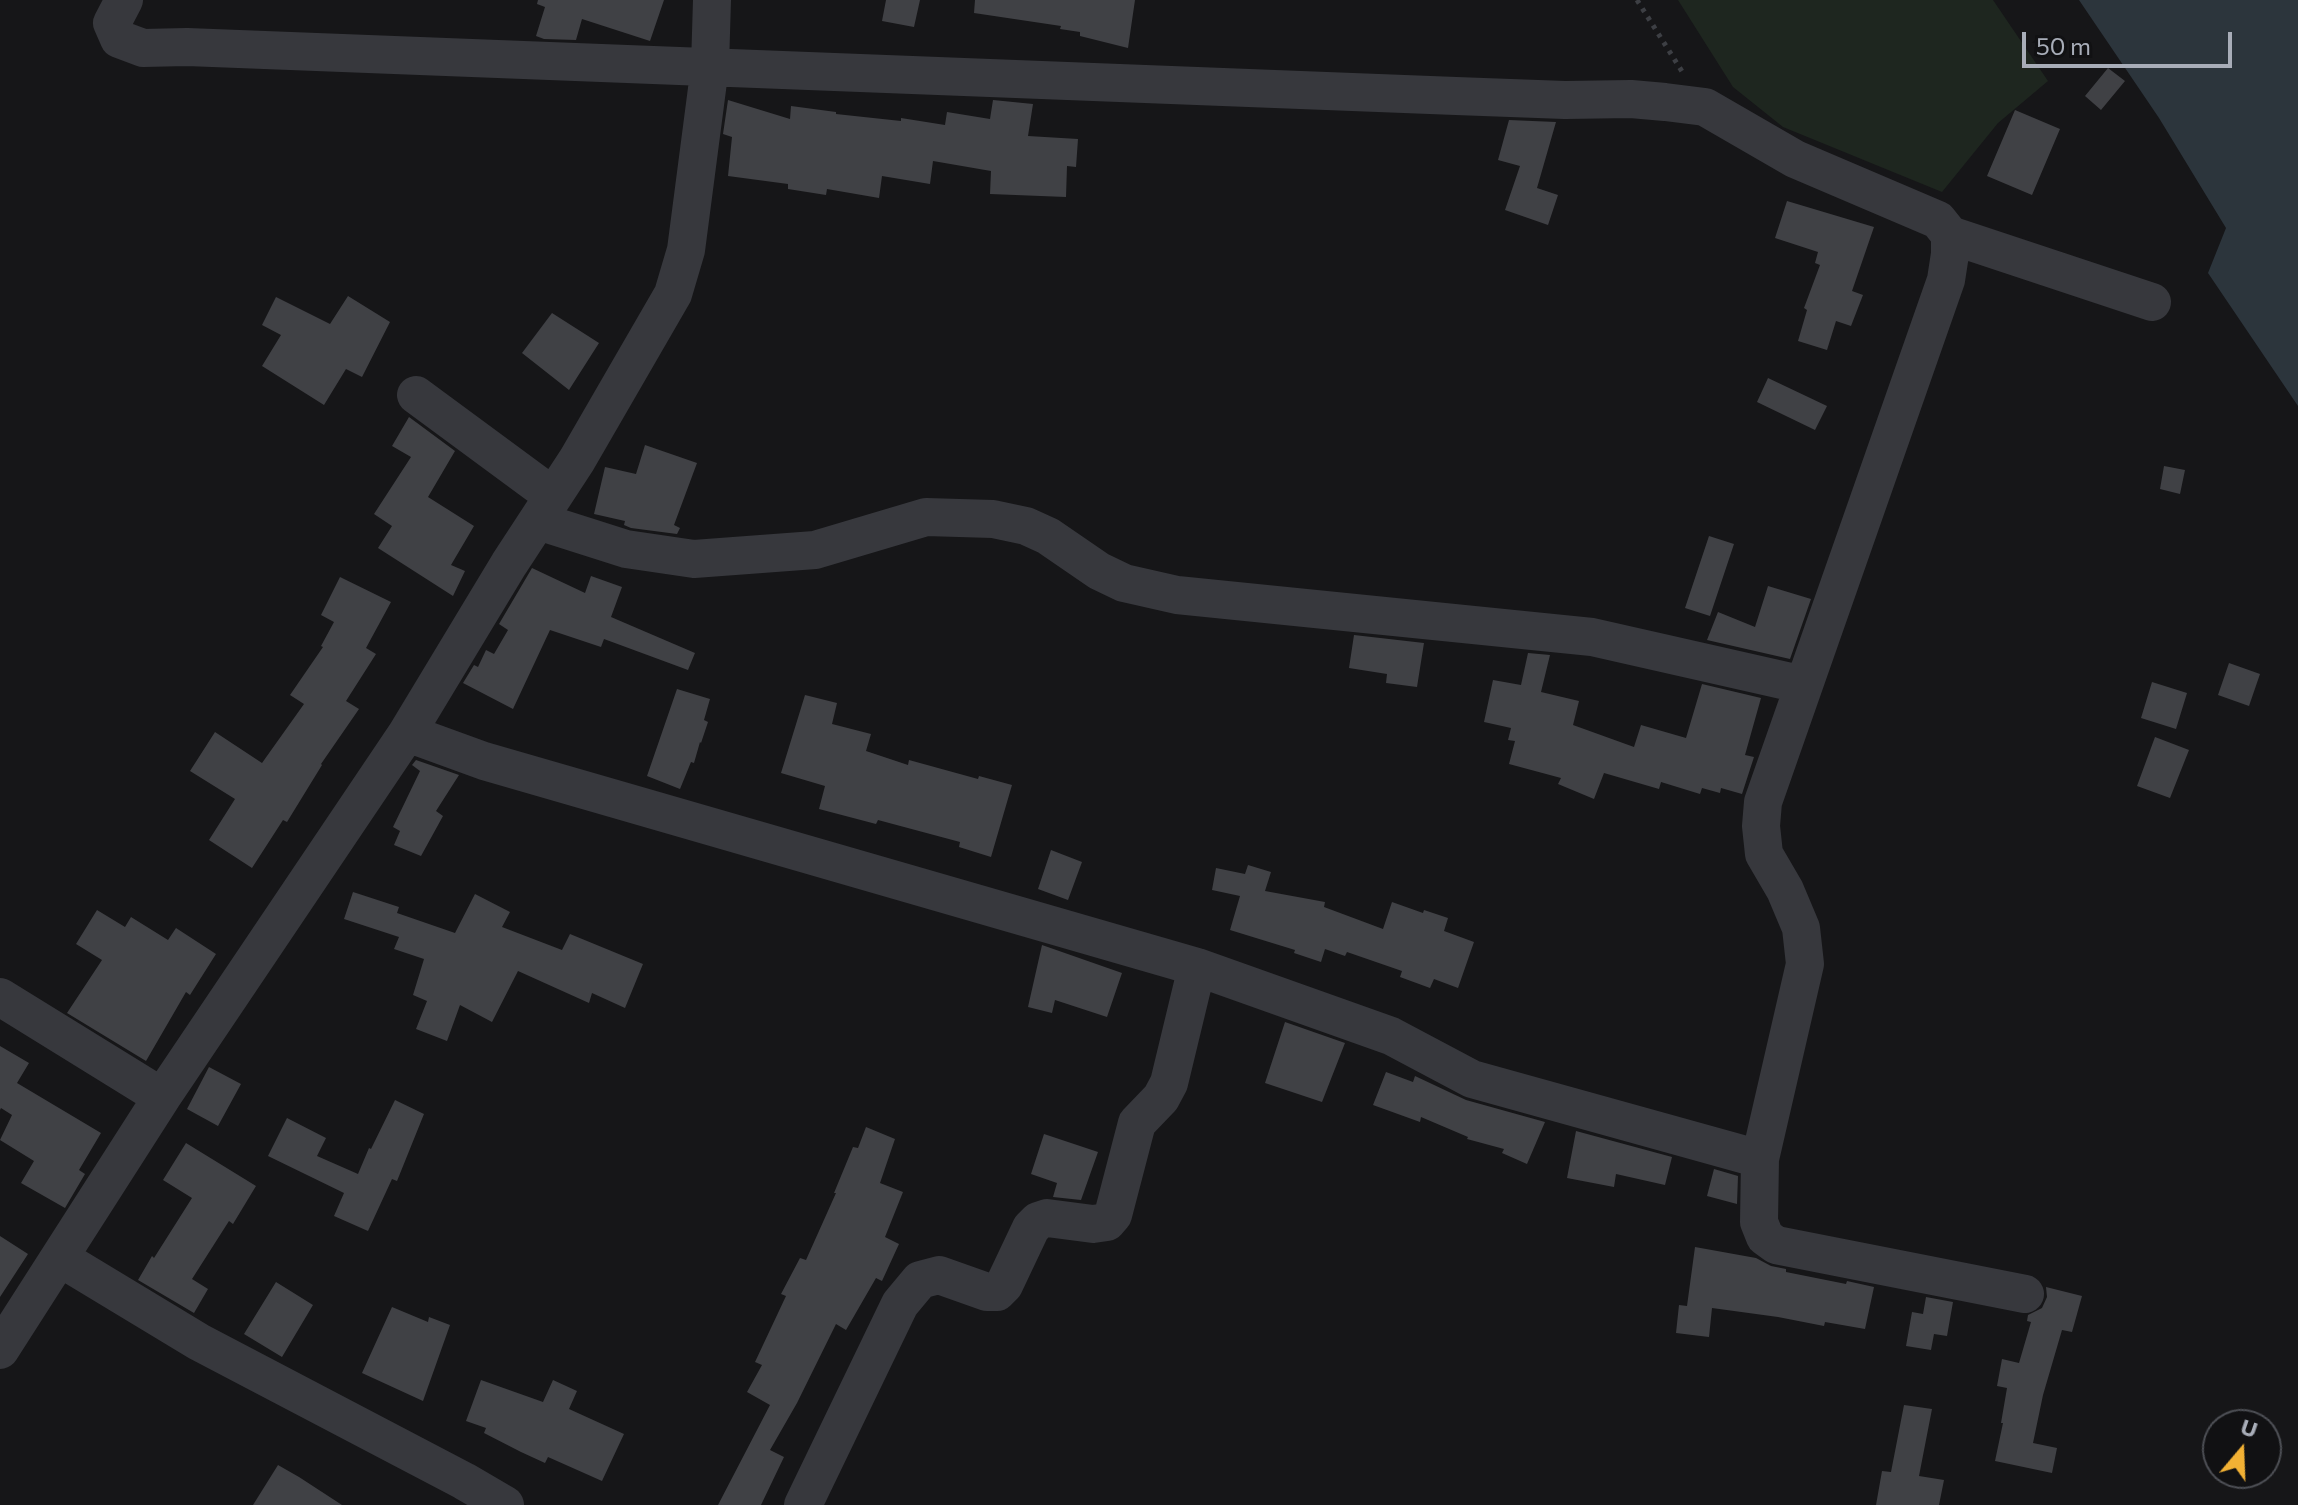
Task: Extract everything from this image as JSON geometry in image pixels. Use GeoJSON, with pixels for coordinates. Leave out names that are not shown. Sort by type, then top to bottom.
{"type":"FeatureCollection","features":[{"type":"Feature","properties":{"kind":"street"},"geometry":{"type":"LineString","coordinates":[[124,0],[112,23],[119,39],[143,48],[710,66],[1487,98],[1631,99],[1705,107],[1795,159],[1938,220],[1950,235],[2152,302]]}},
{"type":"Feature","properties":{"kind":"street"},"geometry":{"type":"LineString","coordinates":[[0,1350],[162,1097],[407,733],[577,460],[673,294],[686,250],[710,66],[712,0]]}},
{"type":"Feature","properties":{"kind":"street"},"geometry":{"type":"LineString","coordinates":[[1950,235],[1946,280],[1763,802],[1761,826],[1764,854],[1785,890],[1801,928],[1805,964],[1760,1159],[1759,1222],[1765,1237],[1776,1245],[2025,1294]]}},
{"type":"Feature","properties":{"kind":"street"},"geometry":{"type":"LineString","coordinates":[[416,395],[546,508],[626,549],[694,559],[815,550],[926,517],[993,519],[1026,526],[1048,536],[1099,571],[1124,583],[1177,595],[1592,637],[1804,685]]}},
{"type":"Feature","properties":{"kind":"street"},"geometry":{"type":"LineString","coordinates":[[407,733],[484,761],[1197,967],[1391,1036],[1472,1079],[1760,1159]]}},
{"type":"Feature","properties":{"kind":"street"},"geometry":{"type":"LineString","coordinates":[[803,1505],[900,1304],[920,1280],[939,1275],[987,1292],[997,1292],[1004,1285],[1031,1228],[1038,1221],[1047,1218],[1093,1224],[1107,1222],[1113,1215],[1137,1123],[1155,1106],[1169,1083],[1197,967]]}},
{"type":"Feature","properties":{"kind":"street"},"geometry":{"type":"LineString","coordinates":[[0,997],[162,1097]]}},
{"type":"Feature","properties":{"kind":"street"},"geometry":{"type":"LineString","coordinates":[[60,1258],[199,1342],[505,1505]]}},
{"type":"Feature","properties":{"kind":"path"},"geometry":{"type":"LineString","coordinates":[[1637,0],[1705,107]]}},
{"type":"Feature","properties":{"kind":"shaded area"},"geometry":{"type":"Polygon","coordinates":[[[1678,0],[1993,0],[2048,81],[1998,123],[1942,192],[1783,127],[1733,87],[1678,0]]]}},
{"type":"Feature","properties":{"kind":"shaded area"},"geometry":{"type":"Polygon","coordinates":[[[2079,0],[2298,0],[2298,406],[2208,273],[2226,228],[2159,118],[2079,0]]]}},
{"type":"Feature","properties":{"kind":"building"},"geometry":{"type":"Polygon","coordinates":[[[538,0],[664,0],[650,41],[582,19],[576,40],[544,39],[536,36],[545,7],[537,4],[538,0]]]}},
{"type":"Feature","properties":{"kind":"building"},"geometry":{"type":"Polygon","coordinates":[[[886,0],[920,0],[914,27],[882,21],[886,0]]]}},
{"type":"Feature","properties":{"kind":"building"},"geometry":{"type":"Polygon","coordinates":[[[975,0],[1135,0],[1128,48],[1080,36],[1080,32],[1060,29],[1061,26],[974,13],[975,0]]]}},
{"type":"Feature","properties":{"kind":"building"},"geometry":{"type":"Polygon","coordinates":[[[2108,68],[2125,81],[2101,110],[2085,96],[2108,68]]]}},
{"type":"Feature","properties":{"kind":"building"},"geometry":{"type":"Polygon","coordinates":[[[728,100],[790,119],[791,106],[836,114],[901,121],[901,118],[945,125],[947,112],[990,119],[993,100],[1033,104],[1028,136],[1078,139],[1076,167],[1067,166],[1066,197],[990,194],[991,171],[933,161],[930,184],[882,176],[879,198],[827,189],[826,195],[788,189],[788,184],[728,176],[732,137],[723,134],[728,100]]]}},
{"type":"Feature","properties":{"kind":"building"},"geometry":{"type":"Polygon","coordinates":[[[2015,110],[2060,129],[2032,195],[1987,176],[2015,110]]]}},
{"type":"Feature","properties":{"kind":"building"},"geometry":{"type":"Polygon","coordinates":[[[1509,120],[1556,122],[1537,188],[1558,195],[1548,225],[1505,210],[1520,166],[1498,160],[1509,120]]]}},
{"type":"Feature","properties":{"kind":"building"},"geometry":{"type":"Polygon","coordinates":[[[1787,201],[1874,227],[1852,291],[1863,295],[1851,326],[1836,321],[1827,350],[1798,341],[1807,310],[1804,308],[1820,265],[1815,263],[1818,252],[1775,238],[1787,201]]]}},
{"type":"Feature","properties":{"kind":"building"},"geometry":{"type":"Polygon","coordinates":[[[348,296],[390,322],[362,377],[346,369],[324,405],[262,366],[281,335],[262,325],[276,297],[330,324],[348,296]]]}},
{"type":"Feature","properties":{"kind":"building"},"geometry":{"type":"Polygon","coordinates":[[[552,313],[599,343],[569,390],[522,353],[552,313]]]}},
{"type":"Feature","properties":{"kind":"building"},"geometry":{"type":"Polygon","coordinates":[[[1768,378],[1827,406],[1815,430],[1757,402],[1768,378]]]}},
{"type":"Feature","properties":{"kind":"building"},"geometry":{"type":"Polygon","coordinates":[[[409,417],[455,451],[428,497],[474,526],[451,565],[465,571],[453,596],[378,548],[392,526],[374,514],[411,457],[392,446],[409,417]]]}},
{"type":"Feature","properties":{"kind":"building"},"geometry":{"type":"Polygon","coordinates":[[[645,445],[697,463],[674,525],[680,528],[677,534],[631,528],[624,525],[625,521],[594,514],[605,467],[636,474],[645,445]]]}},
{"type":"Feature","properties":{"kind":"building"},"geometry":{"type":"Polygon","coordinates":[[[2164,466],[2185,470],[2180,494],[2160,489],[2164,466]]]}},
{"type":"Feature","properties":{"kind":"building"},"geometry":{"type":"Polygon","coordinates":[[[1709,536],[1734,544],[1710,616],[1685,608],[1709,536]]]}},
{"type":"Feature","properties":{"kind":"building"},"geometry":{"type":"Polygon","coordinates":[[[532,568],[585,593],[591,576],[622,587],[611,617],[695,653],[688,670],[604,639],[601,647],[550,630],[513,709],[463,683],[474,665],[478,667],[486,650],[494,654],[508,630],[499,624],[532,568]]]}},
{"type":"Feature","properties":{"kind":"building"},"geometry":{"type":"Polygon","coordinates":[[[340,577],[391,602],[366,648],[376,654],[346,701],[359,709],[321,764],[287,822],[283,820],[252,868],[209,840],[235,799],[190,771],[215,732],[262,763],[304,704],[290,695],[323,647],[334,622],[321,615],[340,577]]]}},
{"type":"Feature","properties":{"kind":"building"},"geometry":{"type":"Polygon","coordinates":[[[1768,586],[1811,599],[1790,659],[1707,640],[1718,612],[1755,627],[1768,586]]]}},
{"type":"Feature","properties":{"kind":"building"},"geometry":{"type":"Polygon","coordinates":[[[1354,635],[1424,643],[1417,687],[1386,683],[1387,674],[1349,668],[1354,635]]]}},
{"type":"Feature","properties":{"kind":"building"},"geometry":{"type":"Polygon","coordinates":[[[1528,653],[1550,655],[1541,692],[1579,701],[1573,725],[1634,747],[1641,725],[1686,738],[1702,684],[1761,698],[1745,755],[1754,757],[1742,794],[1721,788],[1720,793],[1702,788],[1700,794],[1661,782],[1659,789],[1604,773],[1594,799],[1558,784],[1561,778],[1509,764],[1515,741],[1508,740],[1511,728],[1484,722],[1493,680],[1521,685],[1528,653]]]}},
{"type":"Feature","properties":{"kind":"building"},"geometry":{"type":"Polygon","coordinates":[[[2229,663],[2260,674],[2249,706],[2218,695],[2229,663]]]}},
{"type":"Feature","properties":{"kind":"building"},"geometry":{"type":"Polygon","coordinates":[[[2152,682],[2187,693],[2176,729],[2141,718],[2152,682]]]}},
{"type":"Feature","properties":{"kind":"building"},"geometry":{"type":"Polygon","coordinates":[[[677,689],[710,699],[704,720],[708,722],[701,743],[680,789],[647,776],[677,689]]]}},
{"type":"Feature","properties":{"kind":"building"},"geometry":{"type":"Polygon","coordinates":[[[805,695],[837,703],[832,724],[871,734],[866,751],[908,765],[909,760],[1012,785],[991,857],[959,847],[960,842],[878,820],[876,824],[819,809],[825,786],[781,773],[805,695]]]}},
{"type":"Feature","properties":{"kind":"building"},"geometry":{"type":"Polygon","coordinates":[[[2155,737],[2189,750],[2170,798],[2137,786],[2155,737]]]}},
{"type":"Feature","properties":{"kind":"building"},"geometry":{"type":"Polygon","coordinates":[[[416,760],[459,775],[436,811],[443,816],[421,856],[394,845],[400,831],[393,827],[420,771],[412,765],[416,760]]]}},
{"type":"Feature","properties":{"kind":"building"},"geometry":{"type":"Polygon","coordinates":[[[1051,850],[1082,862],[1068,900],[1038,889],[1051,850]]]}},
{"type":"Feature","properties":{"kind":"building"},"geometry":{"type":"Polygon","coordinates":[[[1248,865],[1271,872],[1265,891],[1325,902],[1324,907],[1383,929],[1392,902],[1448,918],[1444,931],[1474,942],[1458,988],[1434,979],[1430,988],[1400,977],[1402,971],[1347,952],[1345,956],[1325,949],[1321,962],[1294,953],[1295,950],[1230,930],[1240,896],[1212,890],[1216,868],[1245,874],[1248,865]]]}},
{"type":"Feature","properties":{"kind":"building"},"geometry":{"type":"Polygon","coordinates":[[[353,892],[399,907],[397,913],[455,933],[475,894],[510,912],[502,927],[562,950],[570,934],[643,964],[625,1008],[592,993],[589,1003],[518,971],[492,1022],[460,1005],[447,1041],[416,1029],[427,1001],[413,995],[424,959],[394,949],[399,937],[344,919],[353,892]]]}},
{"type":"Feature","properties":{"kind":"building"},"geometry":{"type":"Polygon","coordinates":[[[97,910],[125,927],[131,917],[168,940],[176,928],[216,954],[190,995],[186,992],[146,1061],[67,1013],[102,960],[76,944],[97,910]]]}},
{"type":"Feature","properties":{"kind":"building"},"geometry":{"type":"Polygon","coordinates":[[[1042,945],[1122,973],[1107,1017],[1055,1000],[1052,1013],[1028,1007],[1042,945]]]}},
{"type":"Feature","properties":{"kind":"building"},"geometry":{"type":"Polygon","coordinates":[[[1285,1022],[1345,1043],[1322,1102],[1265,1083],[1285,1022]]]}},
{"type":"Feature","properties":{"kind":"building"},"geometry":{"type":"Polygon","coordinates":[[[0,1046],[29,1063],[17,1083],[101,1133],[79,1170],[85,1174],[65,1208],[21,1183],[34,1161],[0,1140],[12,1115],[0,1110],[0,1046]]]}},
{"type":"Feature","properties":{"kind":"building"},"geometry":{"type":"Polygon","coordinates":[[[209,1067],[241,1084],[218,1126],[187,1109],[209,1067]]]}},
{"type":"Feature","properties":{"kind":"building"},"geometry":{"type":"Polygon","coordinates":[[[1386,1072],[1413,1082],[1415,1076],[1466,1100],[1545,1122],[1527,1164],[1502,1153],[1504,1149],[1467,1139],[1421,1117],[1420,1122],[1373,1105],[1386,1072]]]}},
{"type":"Feature","properties":{"kind":"building"},"geometry":{"type":"Polygon","coordinates":[[[395,1100],[424,1114],[397,1181],[392,1179],[368,1231],[334,1216],[344,1193],[268,1156],[287,1118],[326,1138],[317,1156],[358,1174],[395,1100]]]}},
{"type":"Feature","properties":{"kind":"building"},"geometry":{"type":"Polygon","coordinates":[[[866,1127],[895,1139],[880,1183],[903,1192],[885,1237],[899,1244],[882,1281],[876,1278],[846,1330],[836,1324],[770,1450],[784,1457],[761,1505],[718,1505],[770,1405],[747,1392],[762,1365],[755,1362],[786,1296],[781,1294],[800,1258],[806,1260],[853,1147],[858,1148],[866,1127]]]}},
{"type":"Feature","properties":{"kind":"building"},"geometry":{"type":"Polygon","coordinates":[[[1576,1131],[1672,1157],[1665,1185],[1616,1174],[1614,1187],[1567,1178],[1576,1131]]]}},
{"type":"Feature","properties":{"kind":"building"},"geometry":{"type":"Polygon","coordinates":[[[1044,1134],[1098,1152],[1081,1200],[1053,1197],[1057,1183],[1031,1174],[1044,1134]]]}},
{"type":"Feature","properties":{"kind":"building"},"geometry":{"type":"Polygon","coordinates":[[[186,1143],[256,1186],[233,1224],[229,1221],[192,1279],[208,1289],[194,1313],[138,1280],[192,1198],[163,1180],[186,1143]]]}},
{"type":"Feature","properties":{"kind":"building"},"geometry":{"type":"Polygon","coordinates":[[[1714,1169],[1738,1176],[1737,1204],[1707,1196],[1714,1169]]]}},
{"type":"Feature","properties":{"kind":"building"},"geometry":{"type":"Polygon","coordinates":[[[0,1236],[28,1254],[0,1297],[0,1236]]]}},
{"type":"Feature","properties":{"kind":"building"},"geometry":{"type":"Polygon","coordinates":[[[1695,1247],[1756,1258],[1786,1269],[1786,1272],[1874,1287],[1865,1329],[1825,1322],[1824,1326],[1712,1308],[1709,1337],[1676,1333],[1679,1305],[1687,1306],[1695,1247]]]}},
{"type":"Feature","properties":{"kind":"building"},"geometry":{"type":"Polygon","coordinates":[[[276,1282],[313,1305],[282,1357],[244,1334],[276,1282]]]}},
{"type":"Feature","properties":{"kind":"building"},"geometry":{"type":"Polygon","coordinates":[[[2046,1287],[2082,1296],[2072,1332],[2062,1330],[2033,1443],[2057,1448],[2052,1473],[1995,1461],[2007,1388],[1997,1386],[2002,1359],[2019,1363],[2031,1322],[2027,1321],[2028,1315],[2042,1308],[2047,1297],[2046,1287]]]}},
{"type":"Feature","properties":{"kind":"building"},"geometry":{"type":"Polygon","coordinates":[[[1926,1297],[1953,1302],[1947,1336],[1934,1334],[1931,1350],[1906,1346],[1912,1312],[1923,1314],[1926,1297]]]}},
{"type":"Feature","properties":{"kind":"building"},"geometry":{"type":"Polygon","coordinates":[[[392,1307],[428,1322],[429,1317],[450,1325],[423,1401],[362,1373],[392,1307]]]}},
{"type":"Feature","properties":{"kind":"building"},"geometry":{"type":"Polygon","coordinates":[[[481,1380],[543,1402],[553,1380],[577,1391],[569,1409],[624,1434],[602,1481],[548,1457],[545,1463],[484,1433],[486,1428],[466,1421],[481,1380]]]}},
{"type":"Feature","properties":{"kind":"building"},"geometry":{"type":"Polygon","coordinates":[[[1904,1405],[1932,1409],[1919,1476],[1944,1480],[1939,1505],[1876,1505],[1882,1471],[1891,1472],[1904,1405]]]}},
{"type":"Feature","properties":{"kind":"building"},"geometry":{"type":"Polygon","coordinates":[[[278,1465],[299,1477],[342,1505],[253,1505],[278,1465]]]}}]}
